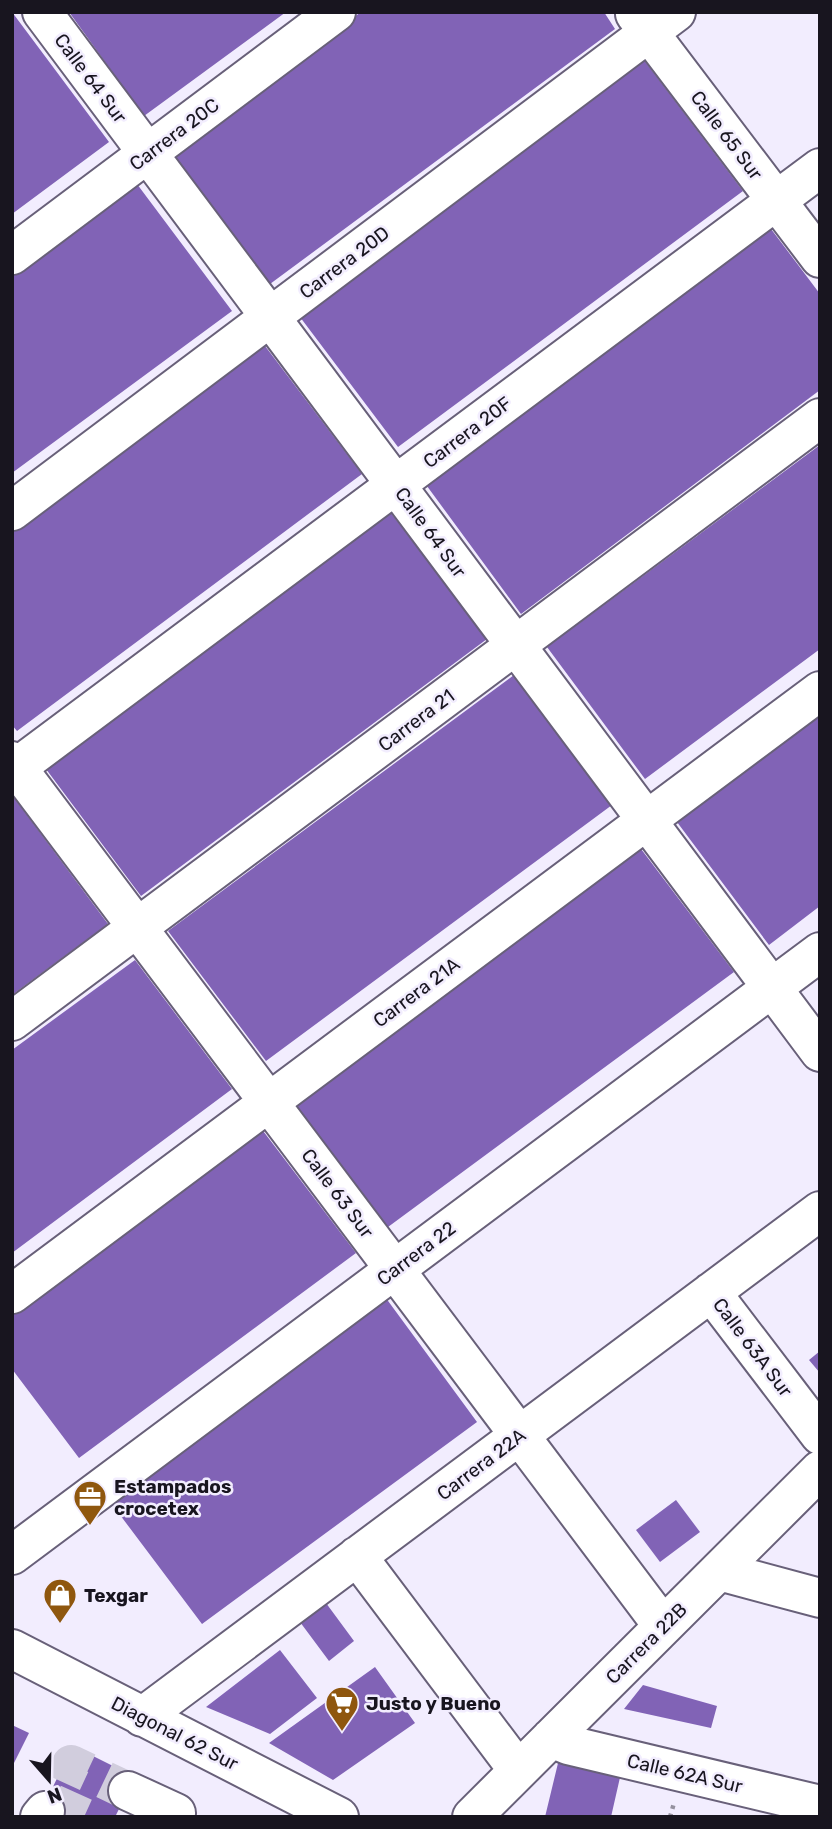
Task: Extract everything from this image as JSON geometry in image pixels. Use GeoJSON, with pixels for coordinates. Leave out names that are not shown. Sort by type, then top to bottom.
{"type":"FeatureCollection","features":[{"type":"Feature","properties":{"kind":"street","name":"Calle 64 Sur"},"geometry":{"type":"LineString","coordinates":[[42,12],[820,1052]]}},
{"type":"Feature","properties":{"kind":"street","name":"Carrera 20C"},"geometry":{"type":"LineString","coordinates":[[12,256],[336,12]]}},
{"type":"Feature","properties":{"kind":"street","name":"Calle 65 Sur"},"geometry":{"type":"LineString","coordinates":[[653,19],[820,258]]}},
{"type":"Feature","properties":{"kind":"street","name":"Carrera 20D"},"geometry":{"type":"LineString","coordinates":[[12,511],[271,317],[653,19]]}},
{"type":"Feature","properties":{"kind":"street","name":"Carrera 20F"},"geometry":{"type":"LineString","coordinates":[[14,766],[397,485],[820,168]]}},
{"type":"Feature","properties":{"kind":"street","name":"Carrera 21"},"geometry":{"type":"LineString","coordinates":[[12,1021],[820,418]]}},
{"type":"Feature","properties":{"kind":"street","name":"Carrera 21A"},"geometry":{"type":"LineString","coordinates":[[12,1294],[820,691]]}},
{"type":"Feature","properties":{"kind":"street","name":"Calle 63 Sur"},"geometry":{"type":"LineString","coordinates":[[14,766],[663,1626]]}},
{"type":"Feature","properties":{"kind":"street","name":"Carrera 22"},"geometry":{"type":"LineString","coordinates":[[12,1555],[820,951]]}},
{"type":"Feature","properties":{"kind":"street","name":"Carrera 22A"},"geometry":{"type":"LineString","coordinates":[[142,1717],[820,1211]]}},
{"type":"Feature","properties":{"kind":"street","name":"Calle 63A Sur"},"geometry":{"type":"LineString","coordinates":[[711,1292],[820,1435]]}},
{"type":"Feature","properties":{"kind":"street","name":"Carrera 22B"},"geometry":{"type":"LineString","coordinates":[[472,1817],[820,1470]]}},
{"type":"Feature","properties":{"kind":"street"},"geometry":{"type":"LineString","coordinates":[[357,1556],[518,1770]]}},
{"type":"Feature","properties":{"kind":"street"},"geometry":{"type":"LineString","coordinates":[[719,1571],[820,1598]]}},
{"type":"Feature","properties":{"kind":"street","name":"Diagonal 62 Sur"},"geometry":{"type":"LineString","coordinates":[[12,1649],[339,1817]]}},
{"type":"Feature","properties":{"kind":"street","name":"Calle 62A Sur"},"geometry":{"type":"LineString","coordinates":[[551,1738],[568,1745],[820,1805]]}},
{"type":"Feature","properties":{"kind":"street"},"geometry":{"type":"LineString","coordinates":[[128,1791],[176,1813],[175,1817]]}},
{"type":"Feature","properties":{"kind":"building"},"geometry":{"type":"Polygon","coordinates":[[[12,12],[109,142],[12,214],[12,12]]]}},
{"type":"Feature","properties":{"kind":"building"},"geometry":{"type":"Polygon","coordinates":[[[69,12],[286,12],[144,116],[69,12]]]}},
{"type":"Feature","properties":{"kind":"building"},"geometry":{"type":"Polygon","coordinates":[[[361,12],[604,12],[615,29],[270,284],[171,154],[361,12]]]}},
{"type":"Feature","properties":{"kind":"building"},"geometry":{"type":"Polygon","coordinates":[[[644,60],[743,191],[398,447],[300,317],[644,60]]]}},
{"type":"Feature","properties":{"kind":"building"},"geometry":{"type":"Polygon","coordinates":[[[134,180],[232,311],[12,473],[12,270],[134,180]]]}},
{"type":"Feature","properties":{"kind":"building"},"geometry":{"type":"Polygon","coordinates":[[[768,225],[820,294],[820,390],[521,614],[424,482],[768,225]]]}},
{"type":"Feature","properties":{"kind":"building"},"geometry":{"type":"Polygon","coordinates":[[[262,342],[362,474],[17,731],[12,725],[12,531],[262,342]]]}},
{"type":"Feature","properties":{"kind":"building"},"geometry":{"type":"Polygon","coordinates":[[[820,445],[820,649],[645,779],[547,647],[820,445]]]}},
{"type":"Feature","properties":{"kind":"building"},"geometry":{"type":"Polygon","coordinates":[[[388,509],[487,639],[141,896],[43,765],[388,509]]]}},
{"type":"Feature","properties":{"kind":"building"},"geometry":{"type":"Polygon","coordinates":[[[514,675],[612,805],[266,1061],[168,931],[514,675]]]}},
{"type":"Feature","properties":{"kind":"building"},"geometry":{"type":"Polygon","coordinates":[[[820,701],[820,906],[769,945],[671,814],[820,701]]]}},
{"type":"Feature","properties":{"kind":"building"},"geometry":{"type":"Polygon","coordinates":[[[12,795],[108,924],[12,995],[12,795]]]}},
{"type":"Feature","properties":{"kind":"building"},"geometry":{"type":"Polygon","coordinates":[[[635,841],[734,972],[388,1227],[290,1097],[635,841]]]}},
{"type":"Feature","properties":{"kind":"building"},"geometry":{"type":"Polygon","coordinates":[[[135,960],[232,1089],[12,1253],[12,1050],[135,960]]]}},
{"type":"Feature","properties":{"kind":"building"},"geometry":{"type":"Polygon","coordinates":[[[257,1123],[356,1253],[79,1458],[12,1369],[12,1306],[257,1123]]]}},
{"type":"Feature","properties":{"kind":"building"},"geometry":{"type":"Polygon","coordinates":[[[380,1290],[477,1422],[202,1624],[105,1495],[380,1290]]]}},
{"type":"Feature","properties":{"kind":"building"},"geometry":{"type":"Polygon","coordinates":[[[820,1351],[820,1373],[809,1360],[820,1351]]]}},
{"type":"Feature","properties":{"kind":"building"},"geometry":{"type":"Polygon","coordinates":[[[676,1500],[700,1532],[660,1562],[636,1530],[676,1500]]]}},
{"type":"Feature","properties":{"kind":"building"},"geometry":{"type":"Polygon","coordinates":[[[326,1603],[354,1641],[329,1661],[300,1622],[326,1603]]]}},
{"type":"Feature","properties":{"kind":"building"},"geometry":{"type":"Polygon","coordinates":[[[280,1650],[317,1698],[270,1734],[206,1707],[280,1650]]]}},
{"type":"Feature","properties":{"kind":"building","name":"Justo y Bueno"},"geometry":{"type":"Polygon","coordinates":[[[375,1667],[415,1723],[333,1780],[269,1743],[375,1667]]]}},
{"type":"Feature","properties":{"kind":"building"},"geometry":{"type":"Polygon","coordinates":[[[643,1685],[717,1706],[711,1728],[624,1709],[643,1685]]]}},
{"type":"Feature","properties":{"kind":"building"},"geometry":{"type":"Polygon","coordinates":[[[12,1725],[29,1733],[12,1767],[12,1725]]]}},
{"type":"Feature","properties":{"kind":"building"},"geometry":{"type":"Polygon","coordinates":[[[73,1746],[135,1777],[115,1817],[56,1817],[42,1809],[73,1746]]]}},
{"type":"Feature","properties":{"kind":"building"},"geometry":{"type":"Polygon","coordinates":[[[559,1759],[621,1773],[611,1817],[545,1817],[559,1759]]]}},
{"type":"Feature","properties":{"kind":"tunnel"},"geometry":{"type":"LineString","coordinates":[[84,1817],[53,1803],[71,1764],[128,1791]]}},
{"type":"Feature","properties":{"kind":"place","name":"Estampados crocetex"},"geometry":{"type":"Point","coordinates":[90,1527]}},
{"type":"Feature","properties":{"kind":"place","name":"Texgar"},"geometry":{"type":"Point","coordinates":[60,1625]}},
{"type":"Feature","properties":{"kind":"place","name":"Justo y Bueno"},"geometry":{"type":"Point","coordinates":[342,1733]}}]}
